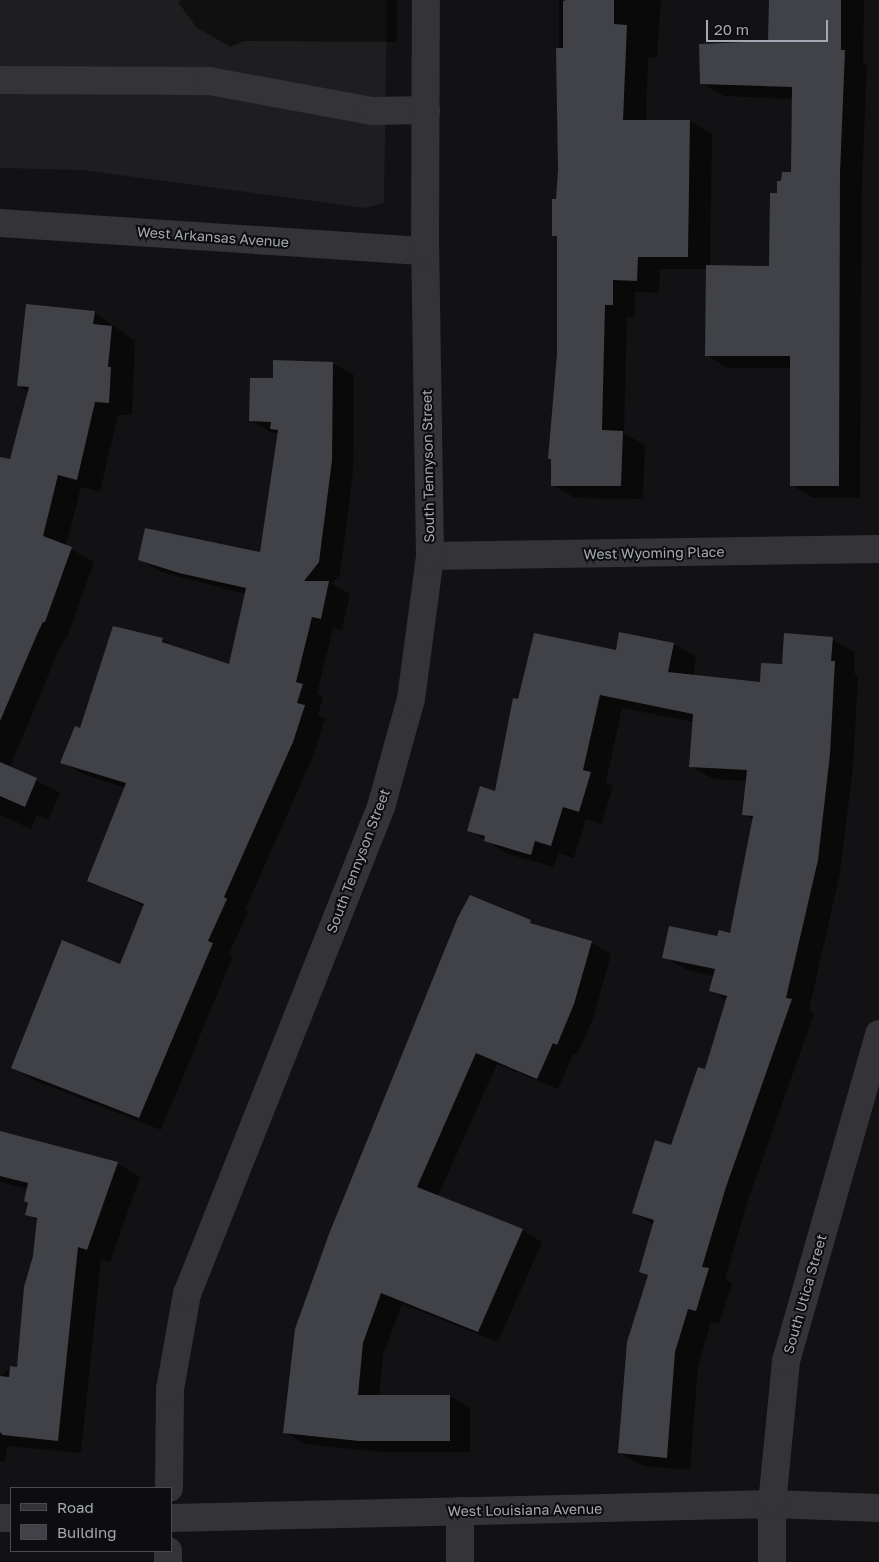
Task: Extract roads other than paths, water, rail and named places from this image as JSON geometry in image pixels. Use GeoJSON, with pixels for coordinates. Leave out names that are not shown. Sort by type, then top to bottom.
{"type":"FeatureCollection","features":[{"type":"Feature","properties":{"kind":"street","name":"South Tennyson Street"},"geometry":{"type":"LineString","coordinates":[[169,1487],[170,1389],[187,1294],[381,807],[411,699],[430,556],[425,251],[426,0]]}},
{"type":"Feature","properties":{"kind":"street"},"geometry":{"type":"LineString","coordinates":[[0,80],[209,81],[373,111],[426,110]]}},
{"type":"Feature","properties":{"kind":"street","name":"West Arkansas Avenue"},"geometry":{"type":"LineString","coordinates":[[0,223],[425,251]]}},
{"type":"Feature","properties":{"kind":"street","name":"West Wyoming Place"},"geometry":{"type":"LineString","coordinates":[[430,556],[879,549]]}},
{"type":"Feature","properties":{"kind":"street","name":"South Utica Street"},"geometry":{"type":"LineString","coordinates":[[772,1562],[772,1504],[786,1361],[879,1034]]}},
{"type":"Feature","properties":{"kind":"street","name":"West Louisiana Avenue"},"geometry":{"type":"LineString","coordinates":[[172,1518],[772,1504],[879,1508]]}},
{"type":"Feature","properties":{"kind":"street"},"geometry":{"type":"LineString","coordinates":[[460,1511],[460,1562]]}}]}
